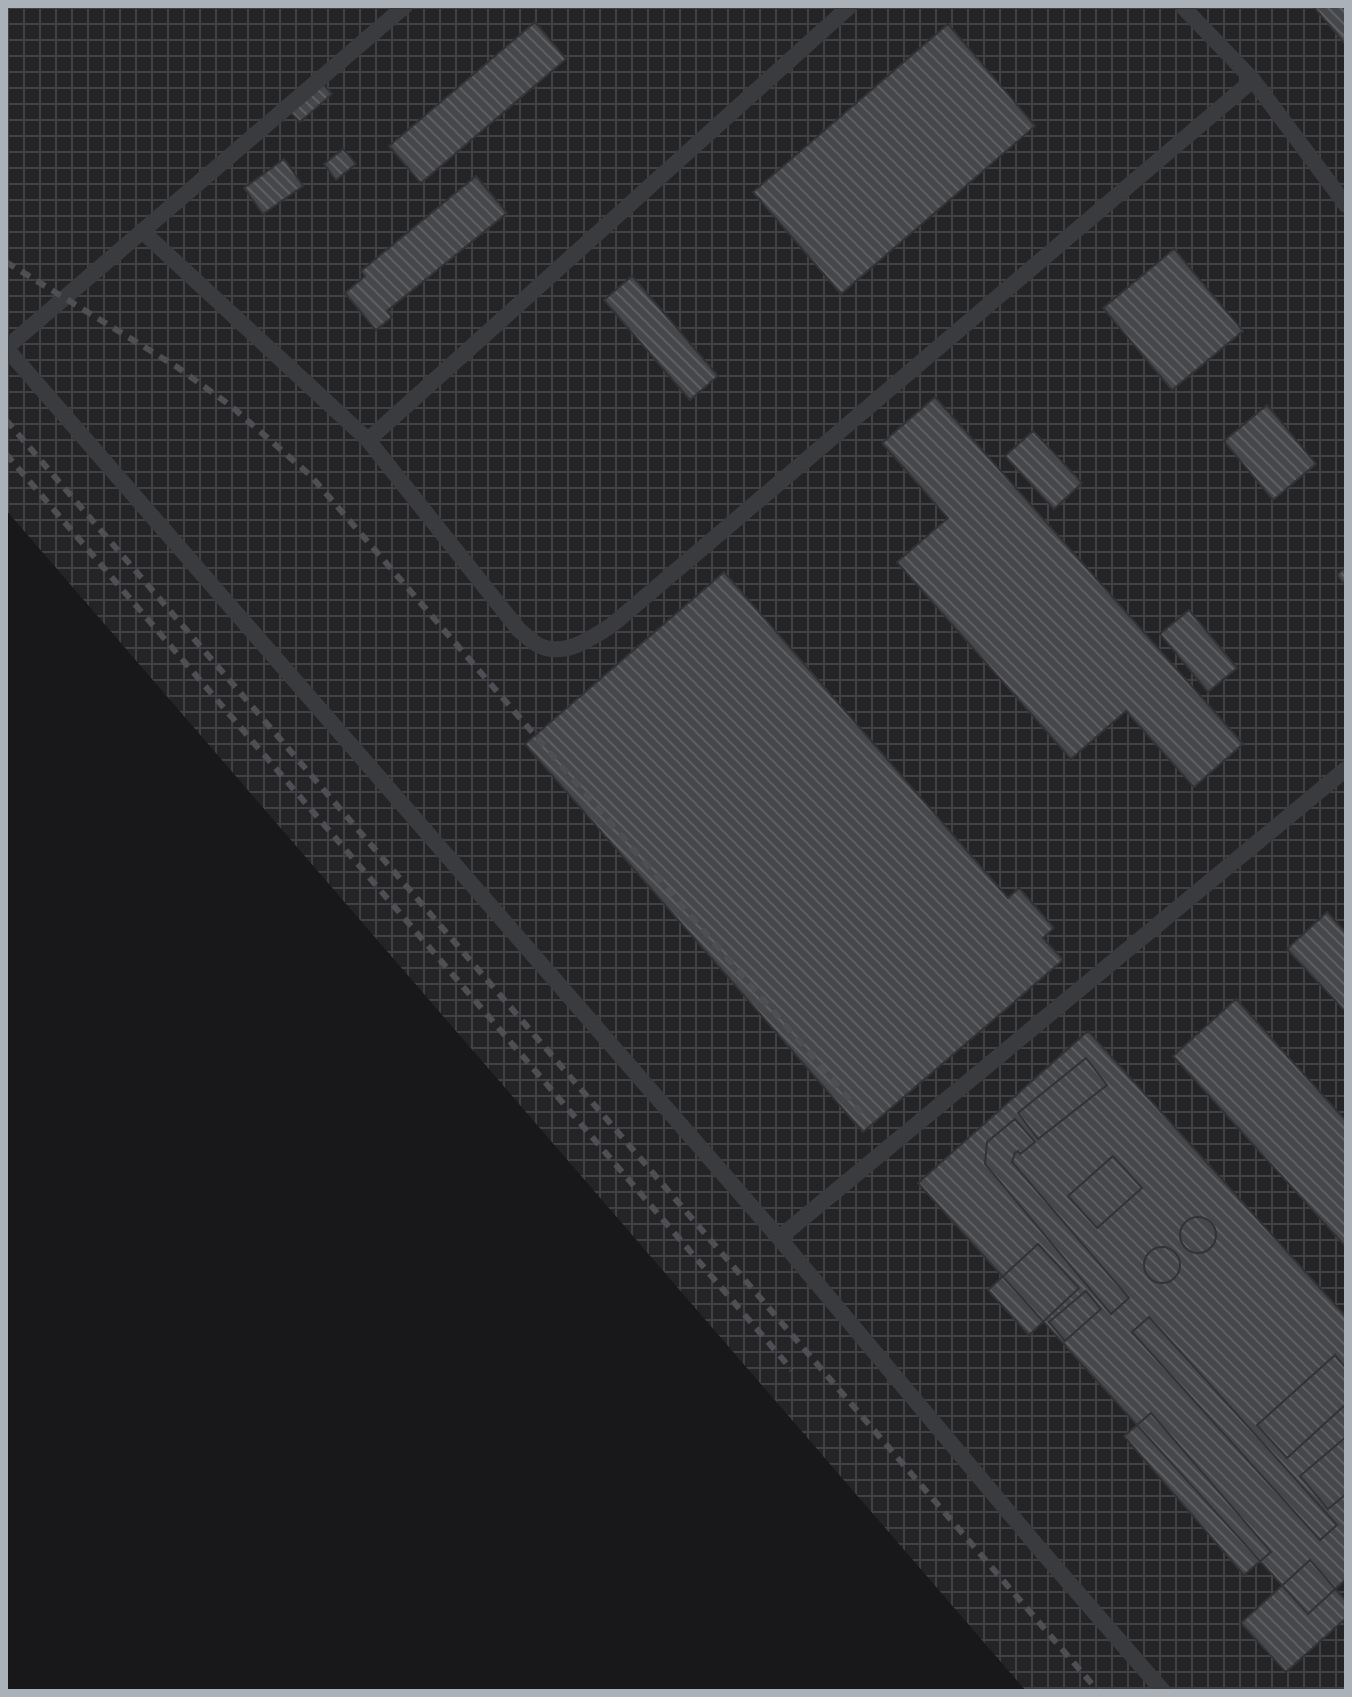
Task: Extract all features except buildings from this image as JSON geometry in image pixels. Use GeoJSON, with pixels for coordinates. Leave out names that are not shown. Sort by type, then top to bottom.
{"type":"FeatureCollection","features":[{"type":"Feature","properties":{"kind":"lane"},"geometry":{"type":"LineString","coordinates":[[405,6],[6,348],[779,1238],[1163,1691]]}},
{"type":"Feature","properties":{"kind":"lane"},"geometry":{"type":"LineString","coordinates":[[368,440],[850,6]]}},
{"type":"Feature","properties":{"kind":"lane"},"geometry":{"type":"LineString","coordinates":[[1182,6],[1253,80],[1342,193]]}},
{"type":"Feature","properties":{"kind":"lane"},"geometry":{"type":"LineString","coordinates":[[142,231],[368,440],[519,630],[539,646],[559,650],[587,641],[624,615],[1253,80]]}},
{"type":"Feature","properties":{"kind":"lane"},"geometry":{"type":"LineString","coordinates":[[779,1238],[1346,769]]}},
{"type":"Feature","properties":{"kind":"shaded area"},"geometry":{"type":"Polygon","coordinates":[[[6,6],[1346,6],[1346,1691],[1026,1691],[6,510],[6,6]]]}},
{"type":"Feature","properties":{"kind":"railway"},"geometry":{"type":"LineString","coordinates":[[6,262],[177,367],[231,406],[311,476],[862,1114]]}},
{"type":"Feature","properties":{"kind":"railway"},"geometry":{"type":"LineString","coordinates":[[6,420],[1098,1691]]}},
{"type":"Feature","properties":{"kind":"railway"},"geometry":{"type":"LineString","coordinates":[[6,454],[792,1370]]}}]}
